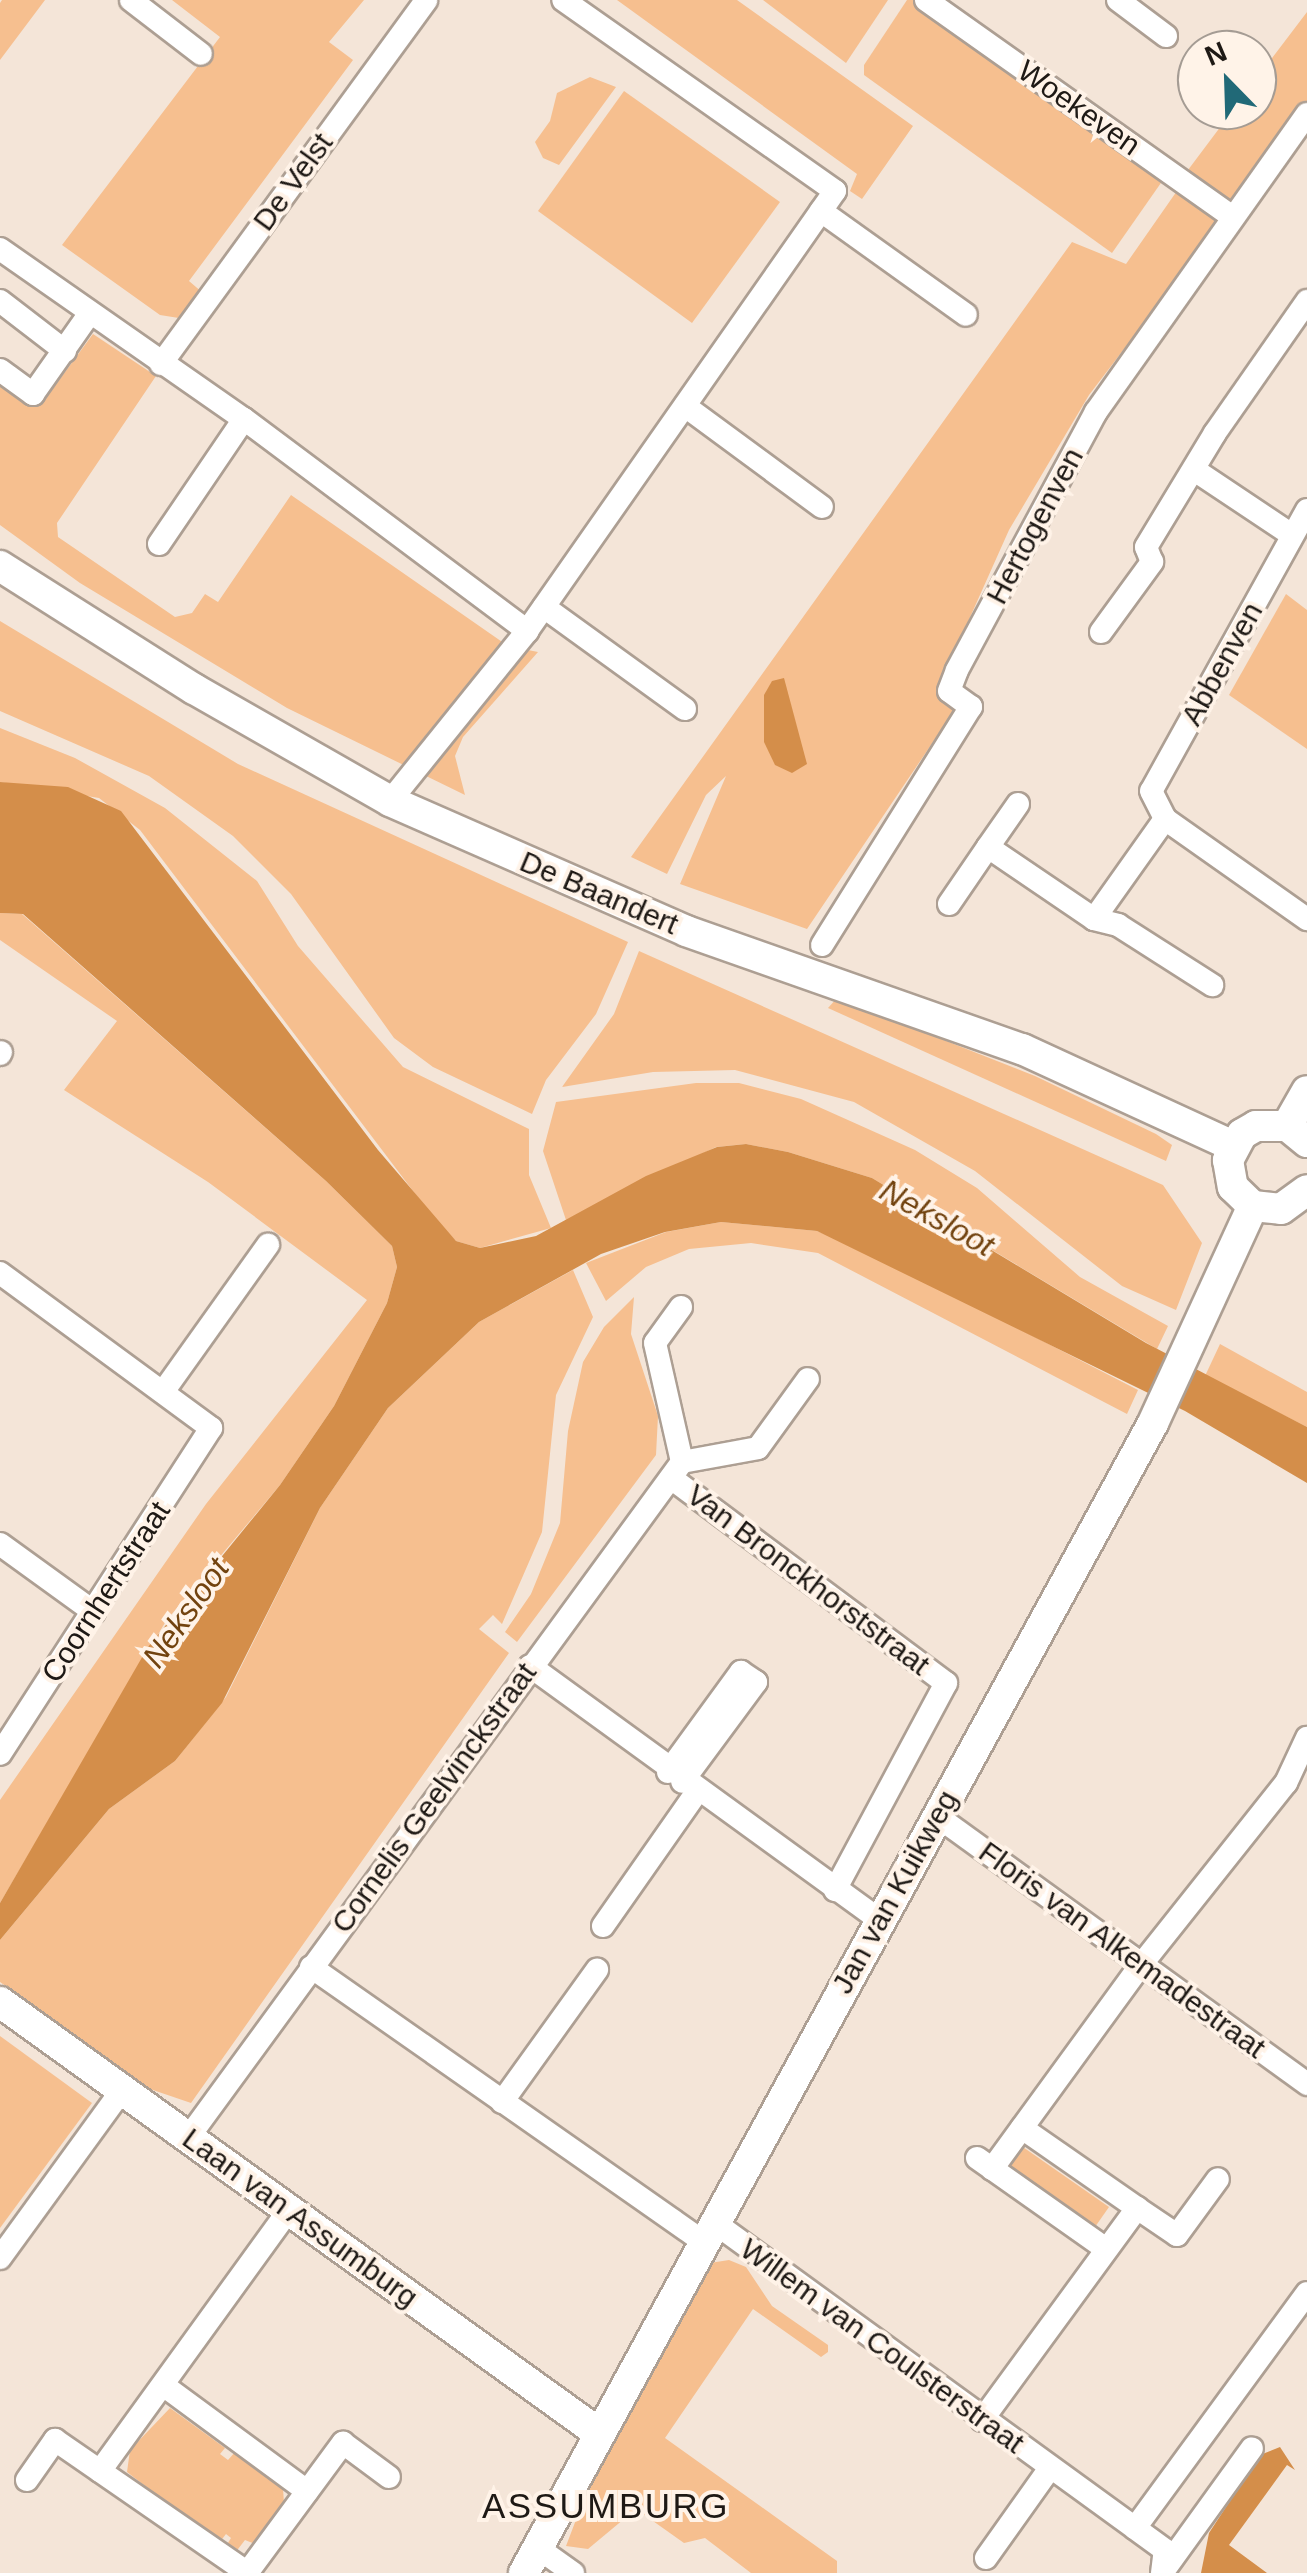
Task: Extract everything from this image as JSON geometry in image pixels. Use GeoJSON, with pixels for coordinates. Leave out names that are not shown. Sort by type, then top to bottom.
{"type":"FeatureCollection","features":[{"type":"Feature","properties":{"kind":"street"},"geometry":{"type":"LineString","coordinates":[[130,0],[201,54]]}},
{"type":"Feature","properties":{"kind":"street","name":"De Velst"},"geometry":{"type":"LineString","coordinates":[[161,364],[426,0]]}},
{"type":"Feature","properties":{"kind":"street"},"geometry":{"type":"LineString","coordinates":[[390,801],[527,632],[835,191],[564,0]]}},
{"type":"Feature","properties":{"kind":"street","name":"Woekeven"},"geometry":{"type":"LineString","coordinates":[[926,0],[1233,217]]}},
{"type":"Feature","properties":{"kind":"street"},"geometry":{"type":"LineString","coordinates":[[1118,0],[1166,36]]}},
{"type":"Feature","properties":{"kind":"street","name":"Hertogenven"},"geometry":{"type":"LineString","coordinates":[[822,945],[971,706],[948,691],[1096,412],[1307,114]]}},
{"type":"Feature","properties":{"kind":"street"},"geometry":{"type":"LineString","coordinates":[[821,211],[966,315]]}},
{"type":"Feature","properties":{"kind":"street"},"geometry":{"type":"LineString","coordinates":[[0,249],[244,419],[527,632]]}},
{"type":"Feature","properties":{"kind":"street"},"geometry":{"type":"LineString","coordinates":[[0,301],[65,351]]}},
{"type":"Feature","properties":{"kind":"street"},"geometry":{"type":"LineString","coordinates":[[1101,632],[1152,562],[1146,547],[1307,301]]}},
{"type":"Feature","properties":{"kind":"street"},"geometry":{"type":"LineString","coordinates":[[0,370],[33,394],[90,313]]}},
{"type":"Feature","properties":{"kind":"street"},"geometry":{"type":"LineString","coordinates":[[685,406],[822,507]]}},
{"type":"Feature","properties":{"kind":"street"},"geometry":{"type":"LineString","coordinates":[[159,544],[244,419]]}},
{"type":"Feature","properties":{"kind":"street"},"geometry":{"type":"LineString","coordinates":[[1196,471],[1292,535]]}},
{"type":"Feature","properties":{"kind":"street","name":"Abbenven"},"geometry":{"type":"LineString","coordinates":[[1165,819],[1151,791],[1307,510]]}},
{"type":"Feature","properties":{"kind":"street","name":"De Baandert"},"geometry":{"type":"LineString","coordinates":[[0,566],[194,690],[390,801],[686,931],[1022,1050],[1232,1146]]}},
{"type":"Feature","properties":{"kind":"street"},"geometry":{"type":"LineString","coordinates":[[544,607],[685,709]]}},
{"type":"Feature","properties":{"kind":"street"},"geometry":{"type":"LineString","coordinates":[[949,904],[1018,804]]}},
{"type":"Feature","properties":{"kind":"street"},"geometry":{"type":"LineString","coordinates":[[1094,919],[1165,819],[1307,920]]}},
{"type":"Feature","properties":{"kind":"street"},"geometry":{"type":"LineString","coordinates":[[988,847],[1094,919],[1118,925],[1212,985]]}},
{"type":"Feature","properties":{"kind":"street"},"geometry":{"type":"LineString","coordinates":[[1307,1091],[1297,1134],[1256,1126],[1232,1146],[1228,1174],[1252,1206],[1281,1208],[1307,1190]]}},
{"type":"Feature","properties":{"kind":"street","name":"Jan van Kuikweg"},"geometry":{"type":"LineString","coordinates":[[531,2560],[1159,1411],[1190,1351],[1252,1206]]}},
{"type":"Feature","properties":{"kind":"street"},"geometry":{"type":"LineString","coordinates":[[0,1273],[163,1392],[268,1244]]}},
{"type":"Feature","properties":{"kind":"street","name":"Van Bronckhorststraat"},"geometry":{"type":"LineString","coordinates":[[681,1307],[655,1343],[676,1470],[946,1683]]}},
{"type":"Feature","properties":{"kind":"street","name":"Van Bronckhorststraat"},"geometry":{"type":"LineString","coordinates":[[676,1470],[758,1448],[808,1380]]}},
{"type":"Feature","properties":{"kind":"street","name":"Coornhertstraat"},"geometry":{"type":"LineString","coordinates":[[0,1754],[211,1428],[163,1392]]}},
{"type":"Feature","properties":{"kind":"street","name":"Cornelis Geelvinckstraat"},"geometry":{"type":"LineString","coordinates":[[188,2138],[676,1470]]}},
{"type":"Feature","properties":{"kind":"street"},"geometry":{"type":"LineString","coordinates":[[0,1544],[94,1612]]}},
{"type":"Feature","properties":{"kind":"street"},"geometry":{"type":"LineString","coordinates":[[530,1666],[682,1782],[879,1920]]}},
{"type":"Feature","properties":{"kind":"street","name":"Jan van Kuikweg"},"geometry":{"type":"LineString","coordinates":[[835,1890],[946,1683]]}},
{"type":"Feature","properties":{"kind":"street"},"geometry":{"type":"LineString","coordinates":[[1106,2249],[984,2163],[1022,2128],[1141,1966],[1297,1788],[1307,1738]]}},
{"type":"Feature","properties":{"kind":"street"},"geometry":{"type":"LineString","coordinates":[[604,1926],[682,1782]]}},
{"type":"Feature","properties":{"kind":"street","name":"Floris van Alkemadestraat"},"geometry":{"type":"LineString","coordinates":[[937,1816],[1307,2084]]}},
{"type":"Feature","properties":{"kind":"street","name":"Willem van Coulsterstraat"},"geometry":{"type":"LineString","coordinates":[[311,1967],[502,2102],[710,2233],[1135,2528],[1165,2550],[1165,2570]]}},
{"type":"Feature","properties":{"kind":"street"},"geometry":{"type":"LineString","coordinates":[[502,2102],[597,1970]]}},
{"type":"Feature","properties":{"kind":"street","name":"Laan van Assumburg"},"geometry":{"type":"LineString","coordinates":[[0,2002],[600,2434]]}},
{"type":"Feature","properties":{"kind":"street"},"geometry":{"type":"LineString","coordinates":[[0,2258],[122,2090]]}},
{"type":"Feature","properties":{"kind":"street"},"geometry":{"type":"LineString","coordinates":[[1022,2128],[1177,2234],[1218,2178]]}},
{"type":"Feature","properties":{"kind":"street"},"geometry":{"type":"LineString","coordinates":[[982,2420],[1137,2208]]}},
{"type":"Feature","properties":{"kind":"street"},"geometry":{"type":"LineString","coordinates":[[100,2470],[290,2210]]}},
{"type":"Feature","properties":{"kind":"street"},"geometry":{"type":"LineString","coordinates":[[1135,2528],[1307,2292]]}},
{"type":"Feature","properties":{"kind":"street"},"geometry":{"type":"LineString","coordinates":[[163,2385],[307,2491]]}},
{"type":"Feature","properties":{"kind":"street"},"geometry":{"type":"LineString","coordinates":[[27,2480],[55,2440],[247,2573],[343,2443],[389,2476]]}},
{"type":"Feature","properties":{"kind":"street"},"geometry":{"type":"LineString","coordinates":[[1165,2570],[1252,2448]]}},
{"type":"Feature","properties":{"kind":"street","name":"Willem van Coulsterstraat"},"geometry":{"type":"LineString","coordinates":[[986,2558],[1050,2468]]}},
{"type":"Feature","properties":{"kind":"street"},"geometry":{"type":"LineString","coordinates":[[531,2560],[573,2573]]}},
{"type":"Feature","properties":{"kind":"shaded area"},"geometry":{"type":"Polygon","coordinates":[[[45,0],[0,60],[0,3],[45,0]]]}},
{"type":"Feature","properties":{"kind":"shaded area"},"geometry":{"type":"Polygon","coordinates":[[[172,0],[364,0],[329,42],[353,60],[189,281],[203,293],[185,319],[160,315],[62,245],[220,37],[172,0]]]}},
{"type":"Feature","properties":{"kind":"shaded area"},"geometry":{"type":"Polygon","coordinates":[[[617,0],[737,0],[913,126],[862,199],[850,191],[857,174],[617,0]]]}},
{"type":"Feature","properties":{"kind":"shaded area"},"geometry":{"type":"Polygon","coordinates":[[[763,0],[888,0],[846,63],[763,0]]]}},
{"type":"Feature","properties":{"kind":"shaded area"},"geometry":{"type":"Polygon","coordinates":[[[907,0],[915,0],[1163,180],[1112,253],[864,75],[864,65],[907,0]]]}},
{"type":"Feature","properties":{"kind":"shaded area"},"geometry":{"type":"Polygon","coordinates":[[[1307,12],[1307,105],[1232,209],[1185,174],[1218,130],[1277,130],[1277,52],[1307,12]]]}},
{"type":"Feature","properties":{"kind":"shaded area"},"geometry":{"type":"Polygon","coordinates":[[[590,77],[616,87],[559,165],[543,158],[535,142],[550,121],[557,93],[590,77]]]}},
{"type":"Feature","properties":{"kind":"shaded area"},"geometry":{"type":"Polygon","coordinates":[[[624,91],[780,202],[692,323],[538,211],[624,91]]]}},
{"type":"Feature","properties":{"kind":"shaded area"},"geometry":{"type":"Polygon","coordinates":[[[1179,188],[1223,219],[1089,395],[1009,530],[946,671],[966,693],[807,929],[680,884],[726,776],[706,795],[667,874],[631,857],[1072,242],[1126,264],[1179,188]]]}},
{"type":"Feature","properties":{"kind":"shaded area"},"geometry":{"type":"Polygon","coordinates":[[[93,334],[156,376],[57,523],[58,537],[175,617],[192,613],[205,594],[218,602],[291,495],[508,646],[538,652],[463,737],[455,756],[465,795],[287,708],[80,583],[0,525],[0,386],[22,402],[43,402],[93,334]]]}},
{"type":"Feature","properties":{"kind":"shaded area"},"geometry":{"type":"Polygon","coordinates":[[[1286,594],[1307,610],[1307,749],[1229,695],[1286,594]]]}},
{"type":"Feature","properties":{"kind":"shaded area"},"geometry":{"type":"Polygon","coordinates":[[[0,621],[238,764],[628,942],[596,1014],[546,1080],[532,1114],[433,1067],[394,1038],[291,894],[233,836],[149,776],[0,711],[0,621]]]}},
{"type":"Feature","properties":{"kind":"shaded area"},"geometry":{"type":"Polygon","coordinates":[[[0,728],[75,758],[165,808],[257,881],[298,946],[403,1067],[529,1129],[529,1175],[551,1228],[480,1248],[456,1241],[438,1224],[140,830],[99,798],[0,782],[0,728]]]}},
{"type":"Feature","properties":{"kind":"shaded area"},"geometry":{"type":"Polygon","coordinates":[[[0,913],[22,914],[326,1181],[392,1246],[397,1267],[387,1303],[334,1406],[280,1485],[166,1621],[0,1903],[0,1800],[206,1504],[367,1300],[208,1182],[64,1090],[117,1021],[0,940],[0,913]]]}},
{"type":"Feature","properties":{"kind":"shaded area"},"geometry":{"type":"Polygon","coordinates":[[[639,951],[1163,1185],[1202,1243],[1176,1310],[1122,1286],[975,1171],[854,1102],[735,1070],[653,1072],[562,1087],[614,1014],[639,951]]]}},
{"type":"Feature","properties":{"kind":"shaded area"},"geometry":{"type":"Polygon","coordinates":[[[837,998],[1035,1076],[1156,1134],[1172,1145],[1166,1161],[828,1008],[837,998]]]}},
{"type":"Feature","properties":{"kind":"shaded area"},"geometry":{"type":"Polygon","coordinates":[[[696,1083],[739,1083],[801,1099],[915,1150],[977,1188],[1080,1277],[1168,1326],[1157,1349],[872,1178],[788,1152],[746,1144],[716,1147],[566,1220],[543,1151],[556,1102],[696,1083]]]}},
{"type":"Feature","properties":{"kind":"shaded area"},"geometry":{"type":"Polygon","coordinates":[[[721,1222],[817,1231],[870,1252],[1138,1390],[1127,1414],[818,1253],[751,1243],[689,1249],[646,1267],[606,1301],[586,1263],[666,1232],[721,1222]]]}},
{"type":"Feature","properties":{"kind":"shaded area"},"geometry":{"type":"Polygon","coordinates":[[[573,1270],[593,1317],[556,1395],[542,1532],[502,1624],[493,1615],[479,1629],[509,1653],[191,2103],[150,2089],[0,1982],[0,1940],[109,1809],[175,1761],[226,1697],[320,1508],[388,1408],[479,1322],[573,1270]]]}},
{"type":"Feature","properties":{"kind":"shaded area"},"geometry":{"type":"Polygon","coordinates":[[[634,1297],[631,1334],[658,1416],[656,1455],[517,1642],[505,1632],[531,1594],[560,1523],[568,1431],[583,1362],[604,1327],[634,1297]]]}},
{"type":"Feature","properties":{"kind":"shaded area"},"geometry":{"type":"Polygon","coordinates":[[[1220,1344],[1307,1392],[1307,1427],[1205,1376],[1220,1344]]]}},
{"type":"Feature","properties":{"kind":"shaded area"},"geometry":{"type":"Polygon","coordinates":[[[0,2036],[92,2103],[0,2228],[0,2036]]]}},
{"type":"Feature","properties":{"kind":"shaded area"},"geometry":{"type":"Polygon","coordinates":[[[1020,2145],[1109,2207],[1095,2227],[1004,2167],[1020,2145]]]}},
{"type":"Feature","properties":{"kind":"shaded area"},"geometry":{"type":"Polygon","coordinates":[[[729,2260],[746,2267],[772,2306],[828,2345],[828,2352],[821,2357],[753,2309],[665,2438],[837,2561],[837,2573],[751,2573],[705,2538],[684,2543],[636,2509],[588,2549],[566,2546],[587,2491],[710,2263],[729,2260]]]}},
{"type":"Feature","properties":{"kind":"shaded area"},"geometry":{"type":"Polygon","coordinates":[[[170,2408],[225,2448],[220,2454],[228,2460],[236,2451],[283,2488],[284,2504],[255,2544],[245,2540],[235,2553],[226,2546],[231,2538],[226,2534],[219,2543],[127,2472],[130,2450],[170,2408]]]}},
{"type":"Feature","properties":{"kind":"water"},"geometry":{"type":"Polygon","coordinates":[[[784,678],[807,764],[792,773],[775,765],[764,742],[764,695],[772,681],[784,678]]]}},
{"type":"Feature","properties":{"kind":"water","name":"Neksloot"},"geometry":{"type":"Polygon","coordinates":[[[0,782],[68,787],[121,811],[378,1150],[456,1241],[480,1248],[536,1236],[646,1176],[717,1147],[746,1144],[788,1152],[872,1178],[1146,1343],[1307,1427],[1307,1483],[1185,1411],[817,1231],[721,1222],[665,1232],[601,1254],[479,1322],[388,1408],[320,1508],[222,1703],[175,1761],[109,1809],[0,1940],[0,1903],[148,1647],[280,1485],[334,1406],[387,1303],[397,1267],[392,1246],[326,1181],[23,914],[0,913],[0,782]]]}},
{"type":"Feature","properties":{"kind":"water"},"geometry":{"type":"Polygon","coordinates":[[[1280,2447],[1295,2470],[1287,2465],[1229,2545],[1267,2573],[1201,2573],[1209,2533],[1260,2455],[1280,2447]]]}},
{"type":"Feature","properties":{"kind":"district","name":"ASSUMBURG"},"geometry":{"type":"Point","coordinates":[606,2506]}}]}
